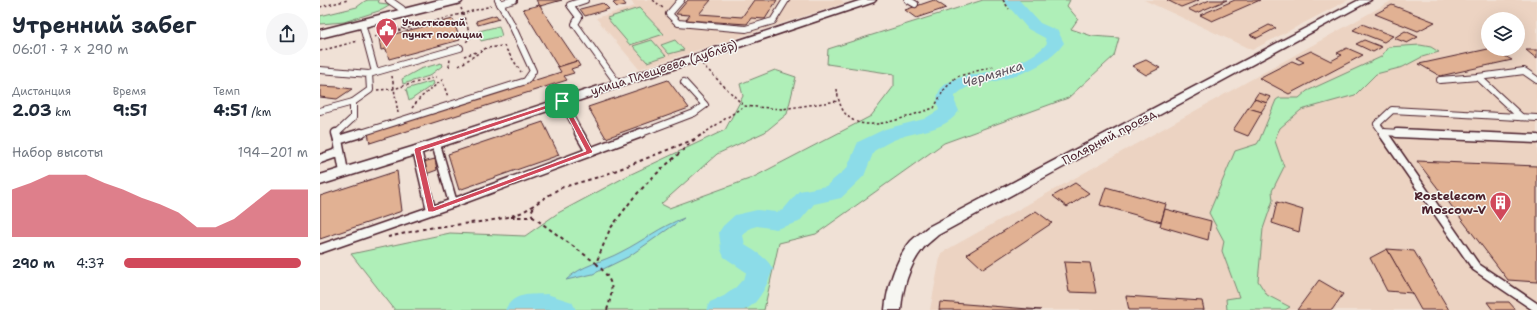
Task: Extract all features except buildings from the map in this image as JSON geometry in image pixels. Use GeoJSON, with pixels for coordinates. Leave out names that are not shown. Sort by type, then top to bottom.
{"type":"FeatureCollection","features":[{"type":"Feature","properties":{"kind":"main road"},"geometry":{"type":"LineString","coordinates":[[320,34],[404,13],[458,2]]}},
{"type":"Feature","properties":{"kind":"street","name":"улица Плещеева (дублёр)"},"geometry":{"type":"LineString","coordinates":[[320,180],[436,144],[562,101],[618,84],[871,0]]}},
{"type":"Feature","properties":{"kind":"street","name":"Полярный проезд"},"geometry":{"type":"LineString","coordinates":[[893,310],[901,275],[908,260],[917,245],[933,231],[1366,0]]}},
{"type":"Feature","properties":{"kind":"lane"},"geometry":{"type":"LineString","coordinates":[[389,0],[402,9],[404,13]]}},
{"type":"Feature","properties":{"kind":"lane"},"geometry":{"type":"LineString","coordinates":[[338,140],[526,81],[533,71],[510,21],[499,2],[514,0]]}},
{"type":"Feature","properties":{"kind":"lane"},"geometry":{"type":"LineString","coordinates":[[585,0],[570,4],[579,17],[576,24],[618,84]]}},
{"type":"Feature","properties":{"kind":"lane"},"geometry":{"type":"LineString","coordinates":[[681,0],[669,14],[678,23],[746,28],[773,21],[786,0]]}},
{"type":"Feature","properties":{"kind":"lane"},"geometry":{"type":"LineString","coordinates":[[908,0],[914,4]]}},
{"type":"Feature","properties":{"kind":"lane"},"geometry":{"type":"LineString","coordinates":[[320,111],[353,102],[370,90],[372,73],[362,23]]}},
{"type":"Feature","properties":{"kind":"lane"},"geometry":{"type":"LineString","coordinates":[[320,70],[372,73],[460,48]]}},
{"type":"Feature","properties":{"kind":"lane"},"geometry":{"type":"LineString","coordinates":[[1440,80],[1524,71],[1537,80]]}},
{"type":"Feature","properties":{"kind":"lane"},"geometry":{"type":"LineString","coordinates":[[1478,77],[1521,117]]}},
{"type":"Feature","properties":{"kind":"lane"},"geometry":{"type":"LineString","coordinates":[[320,249],[453,202],[694,113],[705,106],[684,82]]}},
{"type":"Feature","properties":{"kind":"lane"},"geometry":{"type":"LineString","coordinates":[[562,101],[590,152]]}},
{"type":"Feature","properties":{"kind":"lane"},"geometry":{"type":"LineString","coordinates":[[344,172],[336,133],[353,118],[353,102]]}},
{"type":"Feature","properties":{"kind":"lane"},"geometry":{"type":"LineString","coordinates":[[1537,118],[1392,110],[1377,124],[1476,267],[1537,308]]}},
{"type":"Feature","properties":{"kind":"lane"},"geometry":{"type":"LineString","coordinates":[[1383,132],[1537,139]]}},
{"type":"Feature","properties":{"kind":"lane"},"geometry":{"type":"LineString","coordinates":[[436,144],[453,202]]}},
{"type":"Feature","properties":{"kind":"lane"},"geometry":{"type":"LineString","coordinates":[[417,150],[431,210]]}},
{"type":"Feature","properties":{"kind":"lane"},"geometry":{"type":"LineString","coordinates":[[320,158],[340,152]]}},
{"type":"Feature","properties":{"kind":"path"},"geometry":{"type":"LineString","coordinates":[[320,7],[348,0]]}},
{"type":"Feature","properties":{"kind":"path"},"geometry":{"type":"LineString","coordinates":[[653,0],[669,14]]}},
{"type":"Feature","properties":{"kind":"path"},"geometry":{"type":"LineString","coordinates":[[1003,0],[1009,9]]}},
{"type":"Feature","properties":{"kind":"path"},"geometry":{"type":"LineString","coordinates":[[458,2],[464,14],[470,37],[460,48]]}},
{"type":"Feature","properties":{"kind":"path"},"geometry":{"type":"LineString","coordinates":[[320,51],[464,14],[499,2]]}},
{"type":"Feature","properties":{"kind":"path"},"geometry":{"type":"LineString","coordinates":[[459,66],[486,48],[504,46],[521,72],[517,77]]}},
{"type":"Feature","properties":{"kind":"path"},"geometry":{"type":"LineString","coordinates":[[449,57],[449,67]]}},
{"type":"Feature","properties":{"kind":"path"},"geometry":{"type":"LineString","coordinates":[[696,58],[744,106]]}},
{"type":"Feature","properties":{"kind":"path"},"geometry":{"type":"LineString","coordinates":[[836,90],[838,101],[847,116],[858,123],[877,125],[934,108],[943,91],[956,77],[994,66]]}},
{"type":"Feature","properties":{"kind":"path"},"geometry":{"type":"LineString","coordinates":[[392,77],[392,89],[398,113],[405,111]]}},
{"type":"Feature","properties":{"kind":"path"},"geometry":{"type":"LineString","coordinates":[[370,90],[392,89],[436,77]]}},
{"type":"Feature","properties":{"kind":"path"},"geometry":{"type":"LineString","coordinates":[[418,107],[411,109],[420,98],[442,80],[449,98],[444,99]]}},
{"type":"Feature","properties":{"kind":"path"},"geometry":{"type":"LineString","coordinates":[[596,263],[610,229],[634,197],[695,139],[744,106],[782,109],[838,101]]}},
{"type":"Feature","properties":{"kind":"path"},"geometry":{"type":"LineString","coordinates":[[382,238],[428,228],[488,222],[508,217],[523,212],[560,188],[602,176],[695,139]]}},
{"type":"Feature","properties":{"kind":"path"},"geometry":{"type":"LineString","coordinates":[[533,217],[532,212],[535,204]]}},
{"type":"Feature","properties":{"kind":"path"},"geometry":{"type":"LineString","coordinates":[[508,217],[533,217],[596,263],[610,277],[613,290],[607,310]]}},
{"type":"Feature","properties":{"kind":"shaded area"},"geometry":{"type":"Polygon","coordinates":[[[630,0],[841,0],[845,3],[639,69],[596,18],[635,6],[630,0]]]}},
{"type":"Feature","properties":{"kind":"shaded area"},"geometry":{"type":"Polygon","coordinates":[[[1144,0],[1348,0],[1252,50],[1144,0]]]}},
{"type":"Feature","properties":{"kind":"shaded area"},"geometry":{"type":"Polygon","coordinates":[[[1393,0],[1537,0],[1537,310],[930,310],[941,253],[1393,0]]]}},
{"type":"Feature","properties":{"kind":"green space"},"geometry":{"type":"Polygon","coordinates":[[[368,0],[378,0],[379,3],[388,4],[389,6],[382,10],[344,22],[320,24],[320,16],[357,7],[368,0]]]}},
{"type":"Feature","properties":{"kind":"green space"},"geometry":{"type":"Polygon","coordinates":[[[983,0],[1070,0],[1067,6],[1078,19],[1071,29],[1092,36],[1119,38],[1114,56],[1068,98],[944,143],[816,234],[779,243],[764,310],[395,310],[351,254],[450,233],[525,236],[558,213],[629,175],[725,130],[743,96],[740,84],[775,70],[796,77],[787,114],[765,132],[717,154],[661,204],[669,208],[752,178],[871,116],[894,86],[894,74],[827,64],[828,49],[983,0]]]}},
{"type":"Feature","properties":{"kind":"green space"},"geometry":{"type":"Polygon","coordinates":[[[639,8],[664,34],[630,45],[607,18],[639,8]]]}},
{"type":"Feature","properties":{"kind":"green space"},"geometry":{"type":"Polygon","coordinates":[[[499,26],[502,36],[481,41],[479,31],[499,26]]]}},
{"type":"Feature","properties":{"kind":"green space"},"geometry":{"type":"Polygon","coordinates":[[[652,40],[666,56],[647,62],[633,46],[652,40]]]}},
{"type":"Feature","properties":{"kind":"green space"},"geometry":{"type":"Polygon","coordinates":[[[675,40],[684,50],[669,54],[661,45],[675,40]]]}},
{"type":"Feature","properties":{"kind":"green space"},"geometry":{"type":"Polygon","coordinates":[[[1420,45],[1431,47],[1439,52],[1422,57],[1403,67],[1376,74],[1355,95],[1301,110],[1280,128],[1275,141],[1284,167],[1272,191],[1273,200],[1263,229],[1258,281],[1267,295],[1290,307],[1285,310],[1227,310],[1226,299],[1239,297],[1222,251],[1224,241],[1209,213],[1235,151],[1257,144],[1276,100],[1279,98],[1299,98],[1307,91],[1381,57],[1388,47],[1420,45]]]}},
{"type":"Feature","properties":{"kind":"green space"},"geometry":{"type":"Polygon","coordinates":[[[441,63],[442,66],[429,76],[403,84],[402,79],[420,69],[441,63]]]}},
{"type":"Feature","properties":{"kind":"green space"},"geometry":{"type":"Polygon","coordinates":[[[433,81],[434,84],[409,101],[406,89],[433,81]]]}},
{"type":"Feature","properties":{"kind":"water"},"geometry":{"type":"Polygon","coordinates":[[[684,218],[628,257],[593,274],[566,280],[578,271],[629,248],[668,225],[684,218]]]}},
{"type":"Feature","properties":{"kind":"waterway","name":"Чермянка"},"geometry":{"type":"LineString","coordinates":[[719,310],[733,304],[745,295],[758,277],[760,269],[733,250],[731,232],[743,221],[757,218],[776,221],[791,216],[807,197],[833,193],[856,171],[865,147],[892,133],[931,123],[949,111],[946,96],[961,82],[989,77],[1016,69],[1036,60],[1052,49],[1056,43],[1052,35],[1034,26],[1011,0]]}},
{"type":"Feature","properties":{"kind":"waterway","name":"Чермянка"},"geometry":{"type":"LineString","coordinates":[[518,310],[521,307],[547,305],[563,310]]}},
{"type":"Feature","properties":{"kind":"place","name":"Участковый пункт полиции"},"geometry":{"type":"Point","coordinates":[387,48]}},
{"type":"Feature","properties":{"kind":"place","name":"Rostelecom Moscow-V"},"geometry":{"type":"Point","coordinates":[1501,222]}},
{"type":"Feature","properties":{"kind":"route"},"geometry":{"type":"LineString","coordinates":[[562,101],[590,152],[431,210],[417,150],[562,101]]}}]}
